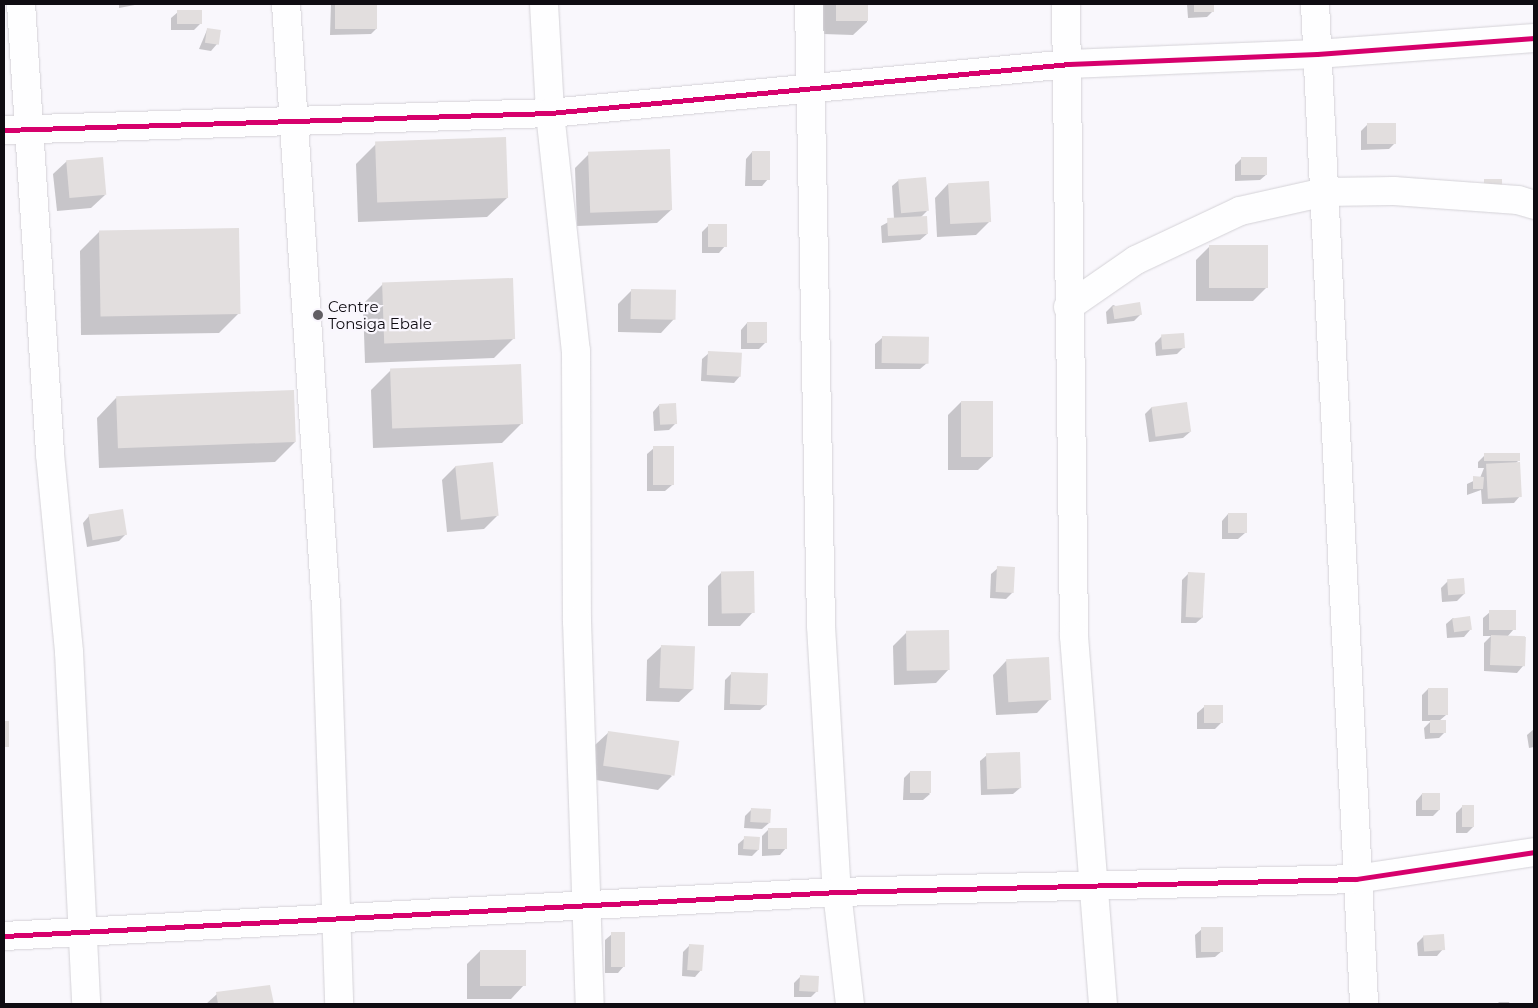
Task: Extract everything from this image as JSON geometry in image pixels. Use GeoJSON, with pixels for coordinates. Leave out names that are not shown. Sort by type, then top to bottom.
{"type":"FeatureCollection","features":[{"type":"Feature","properties":{"kind":"street"},"geometry":{"type":"LineString","coordinates":[[21,4],[17,130],[69,652],[86,1004]]}},
{"type":"Feature","properties":{"kind":"street"},"geometry":{"type":"LineString","coordinates":[[286,4],[326,606],[339,1004]]}},
{"type":"Feature","properties":{"kind":"street"},"geometry":{"type":"LineString","coordinates":[[544,4],[550,113],[576,351],[577,621],[585,904],[590,1004]]}},
{"type":"Feature","properties":{"kind":"street"},"geometry":{"type":"LineString","coordinates":[[809,4],[814,88],[821,626],[837,892],[850,1004]]}},
{"type":"Feature","properties":{"kind":"street"},"geometry":{"type":"LineString","coordinates":[[1066,4],[1069,64],[1068,307],[1074,636],[1092,887],[1103,1004]]}},
{"type":"Feature","properties":{"kind":"street"},"geometry":{"type":"LineString","coordinates":[[1315,4],[1356,879],[1364,1004]]}},
{"type":"Feature","properties":{"kind":"street"},"geometry":{"type":"LineString","coordinates":[[17,130],[550,113],[1069,64],[1317,54],[1534,38]]}},
{"type":"Feature","properties":{"kind":"street"},"geometry":{"type":"LineString","coordinates":[[1068,307],[1136,260],[1240,211],[1325,192],[1394,191],[1518,200],[1534,205]]}},
{"type":"Feature","properties":{"kind":"street"},"geometry":{"type":"LineString","coordinates":[[4,936],[837,892],[1356,879],[1534,852]]}},
{"type":"Feature","properties":{"kind":"building"},"geometry":{"type":"Polygon","coordinates":[[[335,4],[377,4],[377,29],[335,29],[335,4]]]}},
{"type":"Feature","properties":{"kind":"building"},"geometry":{"type":"Polygon","coordinates":[[[836,4],[868,4],[868,21],[836,21],[836,4]]]}},
{"type":"Feature","properties":{"kind":"building"},"geometry":{"type":"Polygon","coordinates":[[[1194,4],[1214,4],[1214,12],[1194,12],[1194,4]]]}},
{"type":"Feature","properties":{"kind":"building"},"geometry":{"type":"Polygon","coordinates":[[[177,10],[202,10],[202,24],[177,24],[177,10]]]}},
{"type":"Feature","properties":{"kind":"building"},"geometry":{"type":"Polygon","coordinates":[[[207,28],[221,30],[219,45],[205,43],[207,28]]]}},
{"type":"Feature","properties":{"kind":"building"},"geometry":{"type":"Polygon","coordinates":[[[1367,123],[1396,123],[1396,144],[1367,144],[1367,123]]]}},
{"type":"Feature","properties":{"kind":"building"},"geometry":{"type":"Polygon","coordinates":[[[506,137],[508,198],[377,203],[375,142],[506,137]]]}},
{"type":"Feature","properties":{"kind":"building"},"geometry":{"type":"Polygon","coordinates":[[[670,149],[672,210],[590,213],[588,152],[670,149]]]}},
{"type":"Feature","properties":{"kind":"building"},"geometry":{"type":"Polygon","coordinates":[[[752,151],[770,151],[770,180],[752,180],[752,151]]]}},
{"type":"Feature","properties":{"kind":"building"},"geometry":{"type":"Polygon","coordinates":[[[103,157],[106,195],[69,198],[66,160],[103,157]]]}},
{"type":"Feature","properties":{"kind":"building"},"geometry":{"type":"Polygon","coordinates":[[[1241,157],[1267,157],[1267,175],[1241,175],[1241,157]]]}},
{"type":"Feature","properties":{"kind":"building"},"geometry":{"type":"Polygon","coordinates":[[[926,177],[929,211],[901,213],[898,179],[926,177]]]}},
{"type":"Feature","properties":{"kind":"building"},"geometry":{"type":"Polygon","coordinates":[[[1484,179],[1502,179],[1502,189],[1484,189],[1484,179]]]}},
{"type":"Feature","properties":{"kind":"building"},"geometry":{"type":"Polygon","coordinates":[[[989,181],[991,222],[950,224],[948,183],[989,181]]]}},
{"type":"Feature","properties":{"kind":"building"},"geometry":{"type":"Polygon","coordinates":[[[927,216],[928,234],[888,236],[887,218],[927,216]]]}},
{"type":"Feature","properties":{"kind":"building"},"geometry":{"type":"Polygon","coordinates":[[[708,224],[727,224],[727,247],[708,247],[708,224]]]}},
{"type":"Feature","properties":{"kind":"building"},"geometry":{"type":"Polygon","coordinates":[[[239,228],[241,314],[101,316],[99,230],[239,228]]]}},
{"type":"Feature","properties":{"kind":"building"},"geometry":{"type":"Polygon","coordinates":[[[1209,245],[1268,245],[1268,288],[1209,288],[1209,245]]]}},
{"type":"Feature","properties":{"kind":"building"},"geometry":{"type":"Polygon","coordinates":[[[513,278],[515,339],[384,344],[382,283],[513,278]]]}},
{"type":"Feature","properties":{"kind":"building"},"geometry":{"type":"Polygon","coordinates":[[[631,289],[676,290],[675,320],[630,319],[631,289]]]}},
{"type":"Feature","properties":{"kind":"building"},"geometry":{"type":"Polygon","coordinates":[[[1140,302],[1142,315],[1114,319],[1112,306],[1140,302]]]}},
{"type":"Feature","properties":{"kind":"building"},"geometry":{"type":"Polygon","coordinates":[[[747,322],[767,322],[767,343],[747,343],[747,322]]]}},
{"type":"Feature","properties":{"kind":"building"},"geometry":{"type":"Polygon","coordinates":[[[1184,333],[1185,348],[1162,350],[1161,335],[1184,333]]]}},
{"type":"Feature","properties":{"kind":"building"},"geometry":{"type":"Polygon","coordinates":[[[882,336],[929,337],[929,364],[882,363],[882,336]]]}},
{"type":"Feature","properties":{"kind":"building"},"geometry":{"type":"Polygon","coordinates":[[[708,351],[742,353],[741,377],[707,375],[708,351]]]}},
{"type":"Feature","properties":{"kind":"building"},"geometry":{"type":"Polygon","coordinates":[[[521,364],[523,424],[392,429],[390,369],[521,364]]]}},
{"type":"Feature","properties":{"kind":"building"},"geometry":{"type":"Polygon","coordinates":[[[294,390],[296,442],[118,448],[116,396],[294,390]]]}},
{"type":"Feature","properties":{"kind":"building"},"geometry":{"type":"Polygon","coordinates":[[[961,401],[993,401],[993,457],[961,457],[961,401]]]}},
{"type":"Feature","properties":{"kind":"building"},"geometry":{"type":"Polygon","coordinates":[[[1187,402],[1191,432],[1156,437],[1151,407],[1187,402]]]}},
{"type":"Feature","properties":{"kind":"building"},"geometry":{"type":"Polygon","coordinates":[[[676,403],[677,424],[660,425],[659,404],[676,403]]]}},
{"type":"Feature","properties":{"kind":"building"},"geometry":{"type":"Polygon","coordinates":[[[653,446],[674,446],[674,485],[653,485],[653,446]]]}},
{"type":"Feature","properties":{"kind":"building"},"geometry":{"type":"Polygon","coordinates":[[[1484,453],[1520,453],[1520,461],[1484,461],[1484,453]]]}},
{"type":"Feature","properties":{"kind":"building"},"geometry":{"type":"Polygon","coordinates":[[[493,462],[499,516],[461,520],[455,466],[493,462]]]}},
{"type":"Feature","properties":{"kind":"building"},"geometry":{"type":"Polygon","coordinates":[[[1520,462],[1522,497],[1488,499],[1486,464],[1520,462]]]}},
{"type":"Feature","properties":{"kind":"building"},"geometry":{"type":"Polygon","coordinates":[[[1473,476],[1484,477],[1483,489],[1473,489],[1473,476]]]}},
{"type":"Feature","properties":{"kind":"building"},"geometry":{"type":"Polygon","coordinates":[[[123,509],[127,535],[92,540],[88,514],[123,509]]]}},
{"type":"Feature","properties":{"kind":"building"},"geometry":{"type":"Polygon","coordinates":[[[1228,513],[1247,513],[1247,533],[1228,533],[1228,513]]]}},
{"type":"Feature","properties":{"kind":"building"},"geometry":{"type":"Polygon","coordinates":[[[997,566],[1015,567],[1014,593],[996,592],[997,566]]]}},
{"type":"Feature","properties":{"kind":"building"},"geometry":{"type":"Polygon","coordinates":[[[754,571],[755,613],[722,614],[721,572],[754,571]]]}},
{"type":"Feature","properties":{"kind":"building"},"geometry":{"type":"Polygon","coordinates":[[[1188,572],[1205,573],[1203,618],[1186,617],[1188,572]]]}},
{"type":"Feature","properties":{"kind":"building"},"geometry":{"type":"Polygon","coordinates":[[[1464,578],[1465,594],[1448,595],[1447,579],[1464,578]]]}},
{"type":"Feature","properties":{"kind":"building"},"geometry":{"type":"Polygon","coordinates":[[[1489,610],[1516,610],[1516,630],[1489,630],[1489,610]]]}},
{"type":"Feature","properties":{"kind":"building"},"geometry":{"type":"Polygon","coordinates":[[[1470,616],[1472,630],[1454,632],[1452,619],[1470,616]]]}},
{"type":"Feature","properties":{"kind":"building"},"geometry":{"type":"Polygon","coordinates":[[[949,630],[950,670],[907,671],[906,631],[949,630]]]}},
{"type":"Feature","properties":{"kind":"building"},"geometry":{"type":"Polygon","coordinates":[[[1491,635],[1526,636],[1525,666],[1490,665],[1491,635]]]}},
{"type":"Feature","properties":{"kind":"building"},"geometry":{"type":"Polygon","coordinates":[[[661,645],[695,646],[693,689],[659,688],[661,645]]]}},
{"type":"Feature","properties":{"kind":"building"},"geometry":{"type":"Polygon","coordinates":[[[1049,657],[1051,700],[1008,702],[1006,659],[1049,657]]]}},
{"type":"Feature","properties":{"kind":"building"},"geometry":{"type":"Polygon","coordinates":[[[731,672],[768,673],[767,705],[730,704],[731,672]]]}},
{"type":"Feature","properties":{"kind":"building"},"geometry":{"type":"Polygon","coordinates":[[[1428,688],[1448,688],[1448,715],[1428,715],[1428,688]]]}},
{"type":"Feature","properties":{"kind":"building"},"geometry":{"type":"Polygon","coordinates":[[[1204,705],[1223,705],[1223,723],[1204,723],[1204,705]]]}},
{"type":"Feature","properties":{"kind":"building"},"geometry":{"type":"Polygon","coordinates":[[[1430,720],[1446,720],[1446,733],[1430,733],[1430,720]]]}},
{"type":"Feature","properties":{"kind":"building"},"geometry":{"type":"Polygon","coordinates":[[[4,721],[9,721],[9,747],[4,747],[4,721]]]}},
{"type":"Feature","properties":{"kind":"building"},"geometry":{"type":"Polygon","coordinates":[[[608,731],[679,741],[674,776],[603,766],[608,731]]]}},
{"type":"Feature","properties":{"kind":"building"},"geometry":{"type":"Polygon","coordinates":[[[1020,752],[1021,788],[987,789],[986,753],[1020,752]]]}},
{"type":"Feature","properties":{"kind":"building"},"geometry":{"type":"Polygon","coordinates":[[[910,771],[931,771],[931,793],[910,793],[910,771]]]}},
{"type":"Feature","properties":{"kind":"building"},"geometry":{"type":"Polygon","coordinates":[[[1422,793],[1440,793],[1440,810],[1422,810],[1422,793]]]}},
{"type":"Feature","properties":{"kind":"building"},"geometry":{"type":"Polygon","coordinates":[[[1462,805],[1474,805],[1474,827],[1462,827],[1462,805]]]}},
{"type":"Feature","properties":{"kind":"building"},"geometry":{"type":"Polygon","coordinates":[[[751,808],[771,809],[770,823],[750,822],[751,808]]]}},
{"type":"Feature","properties":{"kind":"building"},"geometry":{"type":"Polygon","coordinates":[[[768,828],[787,828],[787,849],[768,849],[768,828]]]}},
{"type":"Feature","properties":{"kind":"building"},"geometry":{"type":"Polygon","coordinates":[[[744,836],[760,837],[759,850],[743,849],[744,836]]]}},
{"type":"Feature","properties":{"kind":"building"},"geometry":{"type":"Polygon","coordinates":[[[1201,927],[1223,927],[1223,952],[1201,952],[1201,927]]]}},
{"type":"Feature","properties":{"kind":"building"},"geometry":{"type":"Polygon","coordinates":[[[611,932],[625,932],[625,967],[611,967],[611,932]]]}},
{"type":"Feature","properties":{"kind":"building"},"geometry":{"type":"Polygon","coordinates":[[[1444,934],[1445,950],[1424,951],[1423,935],[1444,934]]]}},
{"type":"Feature","properties":{"kind":"building"},"geometry":{"type":"Polygon","coordinates":[[[689,944],[704,945],[702,971],[687,970],[689,944]]]}},
{"type":"Feature","properties":{"kind":"building"},"geometry":{"type":"Polygon","coordinates":[[[480,950],[526,950],[526,986],[480,986],[480,950]]]}},
{"type":"Feature","properties":{"kind":"building"},"geometry":{"type":"Polygon","coordinates":[[[800,975],[819,976],[818,992],[799,991],[800,975]]]}},
{"type":"Feature","properties":{"kind":"building"},"geometry":{"type":"Polygon","coordinates":[[[270,985],[274,1004],[218,1004],[216,992],[270,985]]]}},
{"type":"Feature","properties":{"kind":"cycle path"},"geometry":{"type":"LineString","coordinates":[[4,130],[550,113],[1069,64],[1317,54],[1534,38]]}},
{"type":"Feature","properties":{"kind":"cycle path"},"geometry":{"type":"LineString","coordinates":[[4,936],[837,892],[1356,879],[1534,852]]}},
{"type":"Feature","properties":{"kind":"place","name":"Centre Tonsiga Ebale"},"geometry":{"type":"Point","coordinates":[318,315]}}]}
